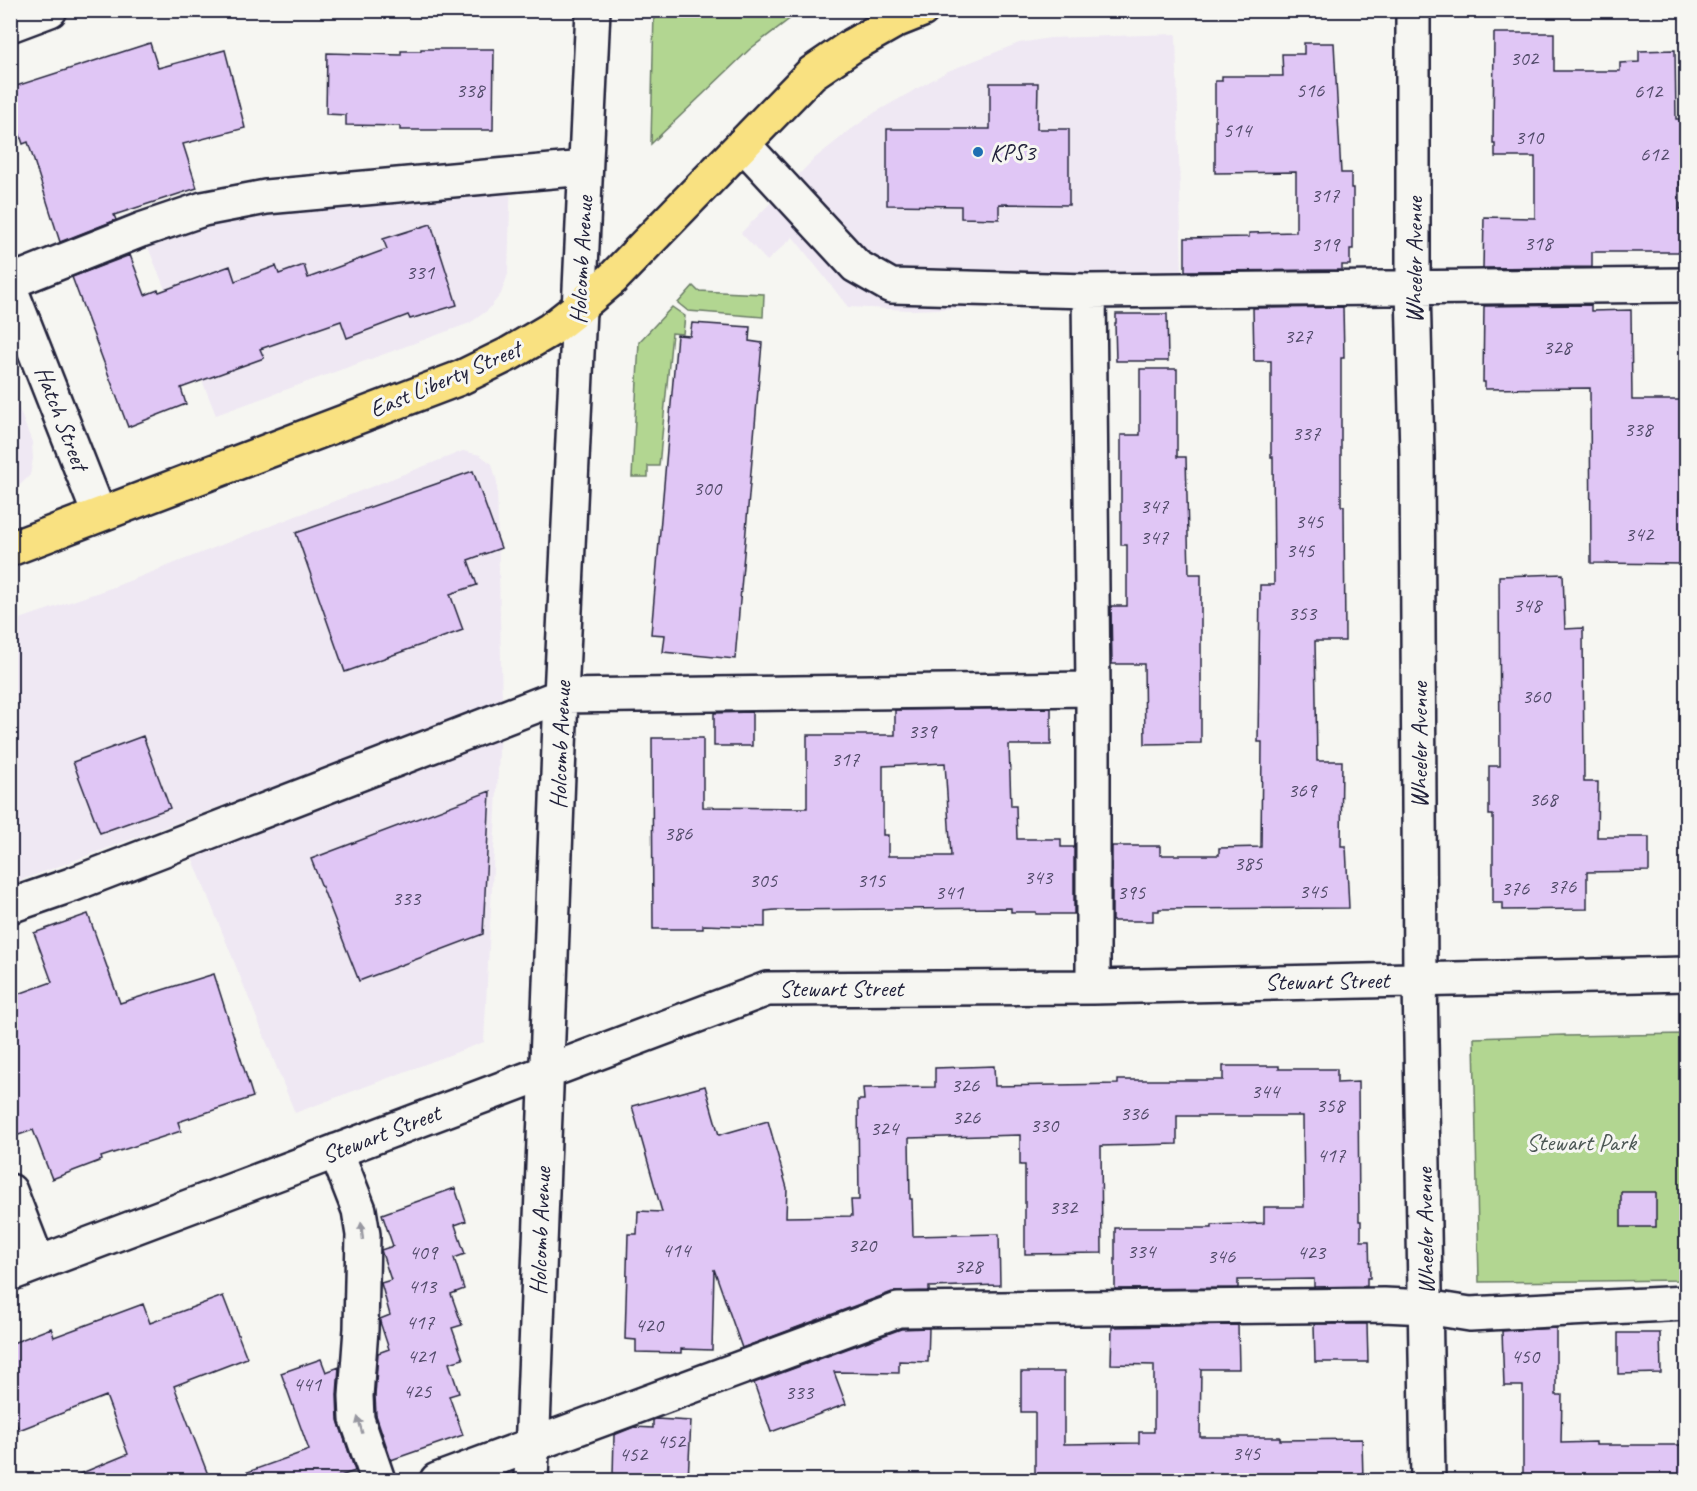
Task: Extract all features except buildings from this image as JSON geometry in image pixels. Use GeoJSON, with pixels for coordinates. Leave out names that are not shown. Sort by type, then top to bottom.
{"type":"FeatureCollection","features":[{"type":"Feature","properties":{"kind":"main road","name":"East Liberty Street"},"geometry":{"type":"LineString","coordinates":[[10,549],[460,378],[510,354],[550,330],[612,279],[812,73],[879,30],[922,10]]}},
{"type":"Feature","properties":{"kind":"street"},"geometry":{"type":"LineString","coordinates":[[10,25],[50,10]]}},
{"type":"Feature","properties":{"kind":"street","name":"Holcomb Avenue"},"geometry":{"type":"LineString","coordinates":[[531,1480],[561,696],[593,10]]}},
{"type":"Feature","properties":{"kind":"street","name":"Wheeler Avenue"},"geometry":{"type":"LineString","coordinates":[[1413,10],[1413,288],[1417,455],[1420,978],[1428,1480]]}},
{"type":"Feature","properties":{"kind":"street"},"geometry":{"type":"LineString","coordinates":[[743,144],[856,266],[891,286],[1089,291],[1686,285]]}},
{"type":"Feature","properties":{"kind":"street"},"geometry":{"type":"LineString","coordinates":[[10,282],[141,230],[203,209],[266,197],[585,168]]}},
{"type":"Feature","properties":{"kind":"street","name":"Hatch Street"},"geometry":{"type":"LineString","coordinates":[[10,288],[99,514]]}},
{"type":"Feature","properties":{"kind":"street"},"geometry":{"type":"LineString","coordinates":[[1089,291],[1093,987]]}},
{"type":"Feature","properties":{"kind":"street"},"geometry":{"type":"LineString","coordinates":[[10,906],[561,696],[1093,689]]}},
{"type":"Feature","properties":{"kind":"street","name":"Stewart Street"},"geometry":{"type":"LineString","coordinates":[[24,1269],[767,989],[1093,987],[1420,978],[1686,974]]}},
{"type":"Feature","properties":{"kind":"street"},"geometry":{"type":"LineString","coordinates":[[336,1151],[359,1210],[363,1235],[357,1419],[378,1480]]}},
{"type":"Feature","properties":{"kind":"street"},"geometry":{"type":"LineString","coordinates":[[10,1191],[24,1269]]}},
{"type":"Feature","properties":{"kind":"street"},"geometry":{"type":"LineString","coordinates":[[437,1480],[898,1310],[1384,1305],[1426,1307],[1470,1314],[1686,1303]]}},
{"type":"Feature","properties":{"kind":"shaded area"},"geometry":{"type":"Polygon","coordinates":[[[1176,34],[1182,275],[1058,305],[910,310],[848,307],[793,237],[767,261],[741,233],[815,158],[849,131],[874,113],[948,71],[1019,43],[1050,38],[1176,34]]]}},
{"type":"Feature","properties":{"kind":"shaded area"},"geometry":{"type":"Polygon","coordinates":[[[511,175],[508,274],[501,294],[488,310],[470,323],[216,415],[141,230],[511,175]]]}},
{"type":"Feature","properties":{"kind":"shaded area"},"geometry":{"type":"Polygon","coordinates":[[[10,386],[32,442],[33,459],[30,475],[11,491],[10,386]]]}},
{"type":"Feature","properties":{"kind":"shaded area"},"geometry":{"type":"Polygon","coordinates":[[[463,451],[480,455],[492,464],[497,482],[502,702],[11,884],[11,622],[111,588],[463,451]]]}},
{"type":"Feature","properties":{"kind":"shaded area"},"geometry":{"type":"Polygon","coordinates":[[[500,733],[484,1042],[295,1113],[192,857],[500,733]]]}},
{"type":"Feature","properties":{"kind":"green space"},"geometry":{"type":"Polygon","coordinates":[[[654,10],[800,11],[750,49],[651,144],[654,10]]]}},
{"type":"Feature","properties":{"kind":"green space"},"geometry":{"type":"Polygon","coordinates":[[[693,286],[698,291],[764,294],[763,317],[688,311],[678,303],[693,286]]]}},
{"type":"Feature","properties":{"kind":"green space"},"geometry":{"type":"Polygon","coordinates":[[[672,307],[685,316],[683,334],[672,333],[659,466],[648,466],[648,477],[632,477],[639,342],[672,307]]]}},
{"type":"Feature","properties":{"kind":"green space","name":"Stewart Park"},"geometry":{"type":"Polygon","coordinates":[[[1686,1034],[1686,1280],[1479,1282],[1474,1038],[1686,1034]]]}},
{"type":"Feature","properties":{"kind":"place","name":"KPS3"},"geometry":{"type":"Point","coordinates":[978,152]}}]}
